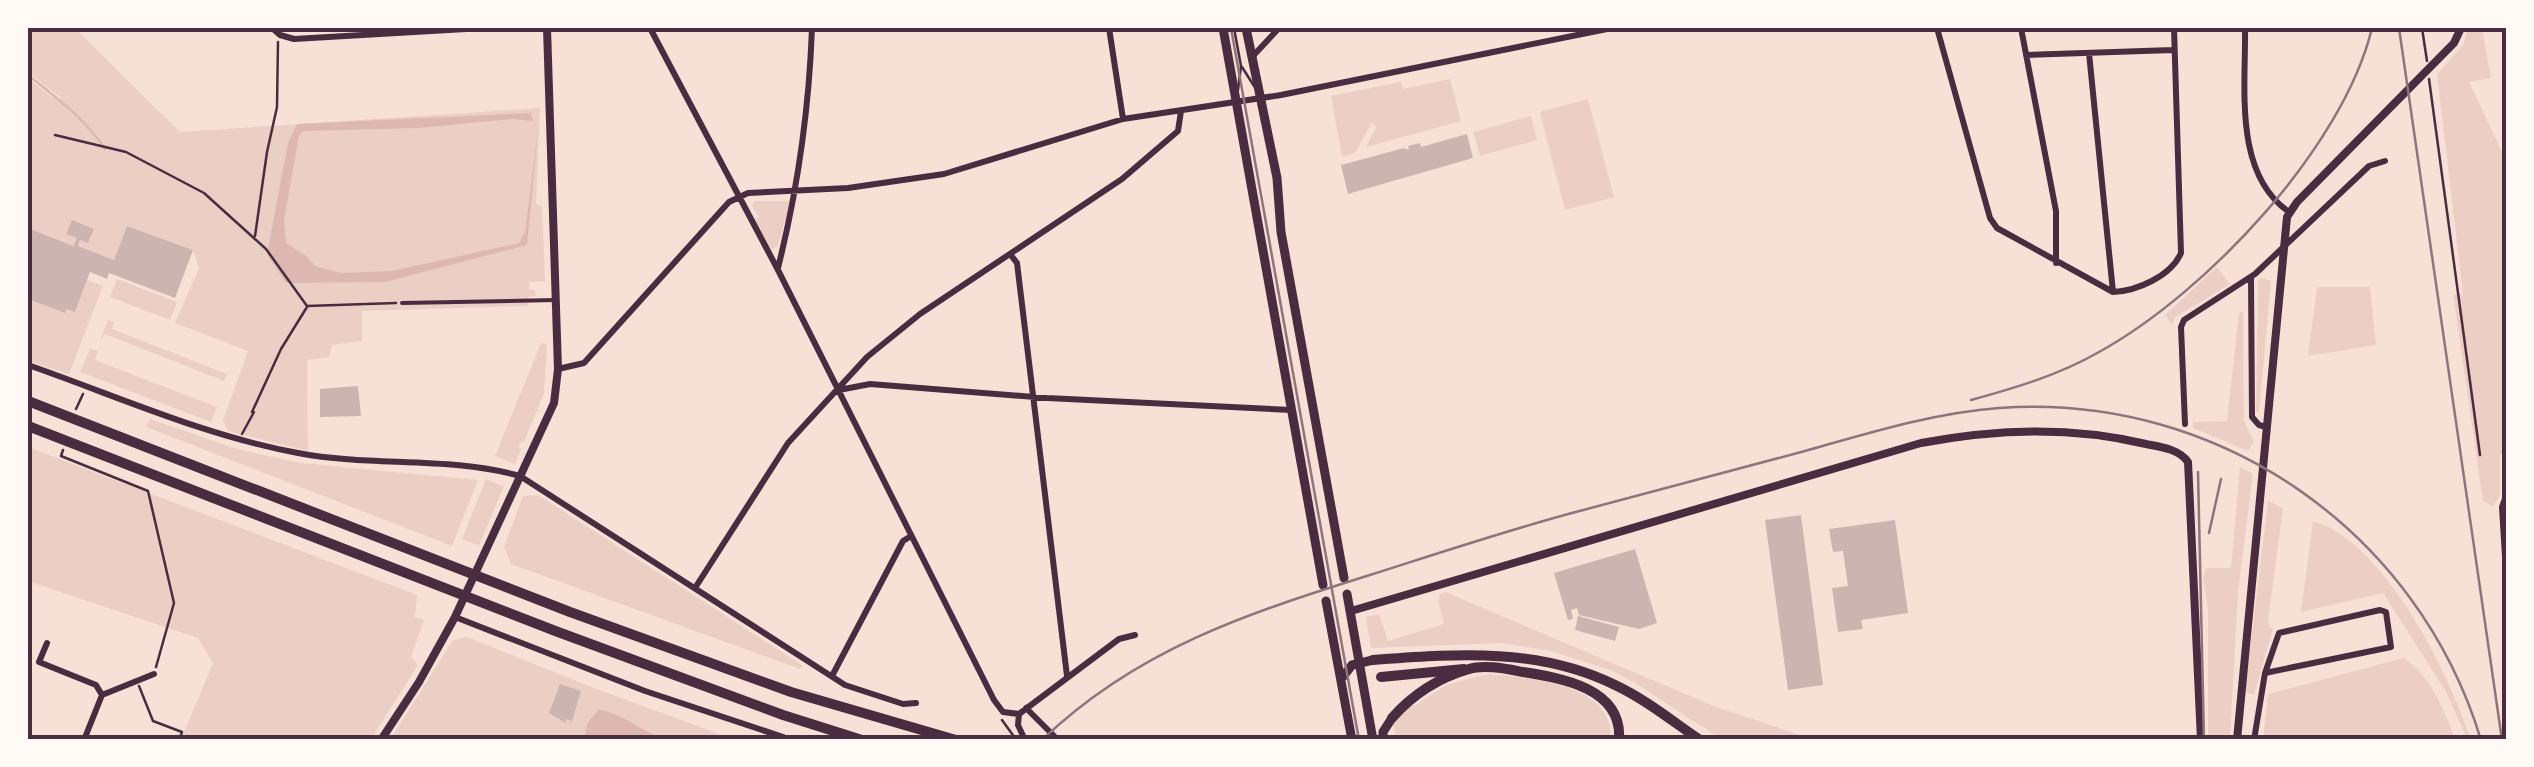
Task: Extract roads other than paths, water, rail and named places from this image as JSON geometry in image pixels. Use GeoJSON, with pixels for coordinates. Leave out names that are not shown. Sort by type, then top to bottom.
{"type":"FeatureCollection","features":[{"type":"Feature","properties":{"kind":"highway"},"geometry":{"type":"LineString","coordinates":[[28,401],[570,612],[791,692],[956,740]]}},
{"type":"Feature","properties":{"kind":"highway"},"geometry":{"type":"LineString","coordinates":[[28,426],[575,638],[862,740]]}},
{"type":"Feature","properties":{"kind":"highway"},"geometry":{"type":"LineString","coordinates":[[1373,660],[1488,654],[1532,658],[1615,684],[1700,740]]}},
{"type":"Feature","properties":{"kind":"highway"},"geometry":{"type":"LineString","coordinates":[[1381,677],[1470,668],[1558,678],[1591,690],[1615,712],[1620,740]]}},
{"type":"Feature","properties":{"kind":"highway"},"geometry":{"type":"LineString","coordinates":[[1392,718],[1428,686],[1470,668]]}},
{"type":"Feature","properties":{"kind":"main road"},"geometry":{"type":"LineString","coordinates":[[1222,28],[1323,584]]}},
{"type":"Feature","properties":{"kind":"main road"},"geometry":{"type":"LineString","coordinates":[[1246,28],[1281,203],[1282,232],[1344,578]]}},
{"type":"Feature","properties":{"kind":"main road"},"geometry":{"type":"LineString","coordinates":[[1347,594],[1373,740]]}},
{"type":"Feature","properties":{"kind":"main road"},"geometry":{"type":"LineString","coordinates":[[1326,601],[1352,740]]}},
{"type":"Feature","properties":{"kind":"main road"},"geometry":{"type":"LineString","coordinates":[[1341,681],[1347,669],[1358,662],[1373,660]]}},
{"type":"Feature","properties":{"kind":"main road"},"geometry":{"type":"LineString","coordinates":[[1341,681],[1381,677]]}},
{"type":"Feature","properties":{"kind":"main road"},"geometry":{"type":"LineString","coordinates":[[1383,740],[1383,732],[1392,718]]}},
{"type":"Feature","properties":{"kind":"street"},"geometry":{"type":"LineString","coordinates":[[272,28],[294,39],[483,28]]}},
{"type":"Feature","properties":{"kind":"street"},"geometry":{"type":"LineString","coordinates":[[381,740],[428,668],[455,617],[554,403],[558,369],[547,28]]}},
{"type":"Feature","properties":{"kind":"street"},"geometry":{"type":"LineString","coordinates":[[650,28],[778,270],[998,707],[1003,712],[1022,711],[1119,639],[1135,635]]}},
{"type":"Feature","properties":{"kind":"street"},"geometry":{"type":"LineString","coordinates":[[778,270],[797,192],[810,103],[812,28]]}},
{"type":"Feature","properties":{"kind":"street"},"geometry":{"type":"LineString","coordinates":[[1109,28],[1123,119]]}},
{"type":"Feature","properties":{"kind":"street"},"geometry":{"type":"LineString","coordinates":[[1252,56],[1279,28]]}},
{"type":"Feature","properties":{"kind":"street"},"geometry":{"type":"LineString","coordinates":[[558,369],[584,362],[729,202],[748,193],[797,192],[944,174],[1123,119],[1236,103],[1612,28]]}},
{"type":"Feature","properties":{"kind":"street"},"geometry":{"type":"LineString","coordinates":[[1937,28],[1990,218],[1997,228],[2113,292],[2144,285],[2176,264],[2181,254],[2174,28]]}},
{"type":"Feature","properties":{"kind":"street"},"geometry":{"type":"LineString","coordinates":[[2020,28],[2056,212],[2056,263]]}},
{"type":"Feature","properties":{"kind":"street"},"geometry":{"type":"LineString","coordinates":[[2245,28],[2251,154],[2276,203],[2289,212]]}},
{"type":"Feature","properties":{"kind":"street"},"geometry":{"type":"LineString","coordinates":[[2237,740],[2289,212],[2454,43],[2461,28]]}},
{"type":"Feature","properties":{"kind":"street"},"geometry":{"type":"LineString","coordinates":[[2026,56],[2174,50]]}},
{"type":"Feature","properties":{"kind":"street"},"geometry":{"type":"LineString","coordinates":[[2089,53],[2113,292]]}},
{"type":"Feature","properties":{"kind":"street"},"geometry":{"type":"LineString","coordinates":[[695,588],[788,443],[867,357],[920,314],[1122,179],[1178,131],[1181,111]]}},
{"type":"Feature","properties":{"kind":"street"},"geometry":{"type":"LineString","coordinates":[[2185,424],[2182,324],[2250,277],[2369,166],[2385,161]]}},
{"type":"Feature","properties":{"kind":"street"},"geometry":{"type":"LineString","coordinates":[[1010,254],[1017,263],[1067,676]]}},
{"type":"Feature","properties":{"kind":"street"},"geometry":{"type":"LineString","coordinates":[[2250,277],[2252,417],[2266,427]]}},
{"type":"Feature","properties":{"kind":"street"},"geometry":{"type":"LineString","coordinates":[[402,302],[556,300]]}},
{"type":"Feature","properties":{"kind":"street"},"geometry":{"type":"LineString","coordinates":[[28,365],[240,440],[303,454],[487,467],[520,476],[852,688],[903,704],[916,703]]}},
{"type":"Feature","properties":{"kind":"street"},"geometry":{"type":"LineString","coordinates":[[837,390],[870,384],[1034,398],[1292,410]]}},
{"type":"Feature","properties":{"kind":"street"},"geometry":{"type":"LineString","coordinates":[[1351,611],[1921,443],[2034,430],[2122,438],[2178,453],[2190,469],[2201,740]]}},
{"type":"Feature","properties":{"kind":"street"},"geometry":{"type":"LineString","coordinates":[[2506,496],[2502,507],[2506,573]]}},
{"type":"Feature","properties":{"kind":"street"},"geometry":{"type":"LineString","coordinates":[[832,676],[903,541],[912,536]]}},
{"type":"Feature","properties":{"kind":"street"},"geometry":{"type":"LineString","coordinates":[[2254,740],[2266,673],[2278,632],[2380,610],[2386,612],[2391,647],[2266,673]]}},
{"type":"Feature","properties":{"kind":"street"},"geometry":{"type":"LineString","coordinates":[[455,617],[645,692],[792,740]]}},
{"type":"Feature","properties":{"kind":"street"},"geometry":{"type":"LineString","coordinates":[[46,644],[40,662],[96,684],[102,695]]}},
{"type":"Feature","properties":{"kind":"street"},"geometry":{"type":"LineString","coordinates":[[84,740],[102,695],[154,674]]}},
{"type":"Feature","properties":{"kind":"street"},"geometry":{"type":"LineString","coordinates":[[1022,711],[1018,725],[1024,740]]}},
{"type":"Feature","properties":{"kind":"street"},"geometry":{"type":"LineString","coordinates":[[1022,711],[1058,740]]}},
{"type":"Feature","properties":{"kind":"lane"},"geometry":{"type":"LineString","coordinates":[[1234,28],[1241,66],[1236,103]]}},
{"type":"Feature","properties":{"kind":"lane"},"geometry":{"type":"LineString","coordinates":[[1241,66],[1262,98]]}},
{"type":"Feature","properties":{"kind":"waterway"},"geometry":{"type":"LineString","coordinates":[[28,75],[79,118],[105,149]]}},
{"type":"Feature","properties":{"kind":"tram line"},"geometry":{"type":"LineString","coordinates":[[1231,28],[1359,740]]}},
{"type":"Feature","properties":{"kind":"tram line"},"geometry":{"type":"LineString","coordinates":[[2198,472],[2204,740]]}},
{"type":"Feature","properties":{"kind":"tram line"},"geometry":{"type":"LineString","coordinates":[[2209,533],[2221,479]]}},
{"type":"Feature","properties":{"kind":"railway"},"geometry":{"type":"LineString","coordinates":[[1971,400],[2053,374],[2099,352],[2183,293],[2225,255],[2301,168],[2332,121],[2356,74],[2372,28]]}},
{"type":"Feature","properties":{"kind":"railway"},"geometry":{"type":"LineString","coordinates":[[2399,28],[2502,740]]}},
{"type":"Feature","properties":{"kind":"railway"},"geometry":{"type":"LineString","coordinates":[[1042,740],[1079,708],[1156,657],[1282,603],[1572,513],[1901,425],[1999,408],[2080,409],[2158,424],[2231,451],[2298,490],[2359,539],[2410,598],[2451,665],[2481,740]]}}]}
